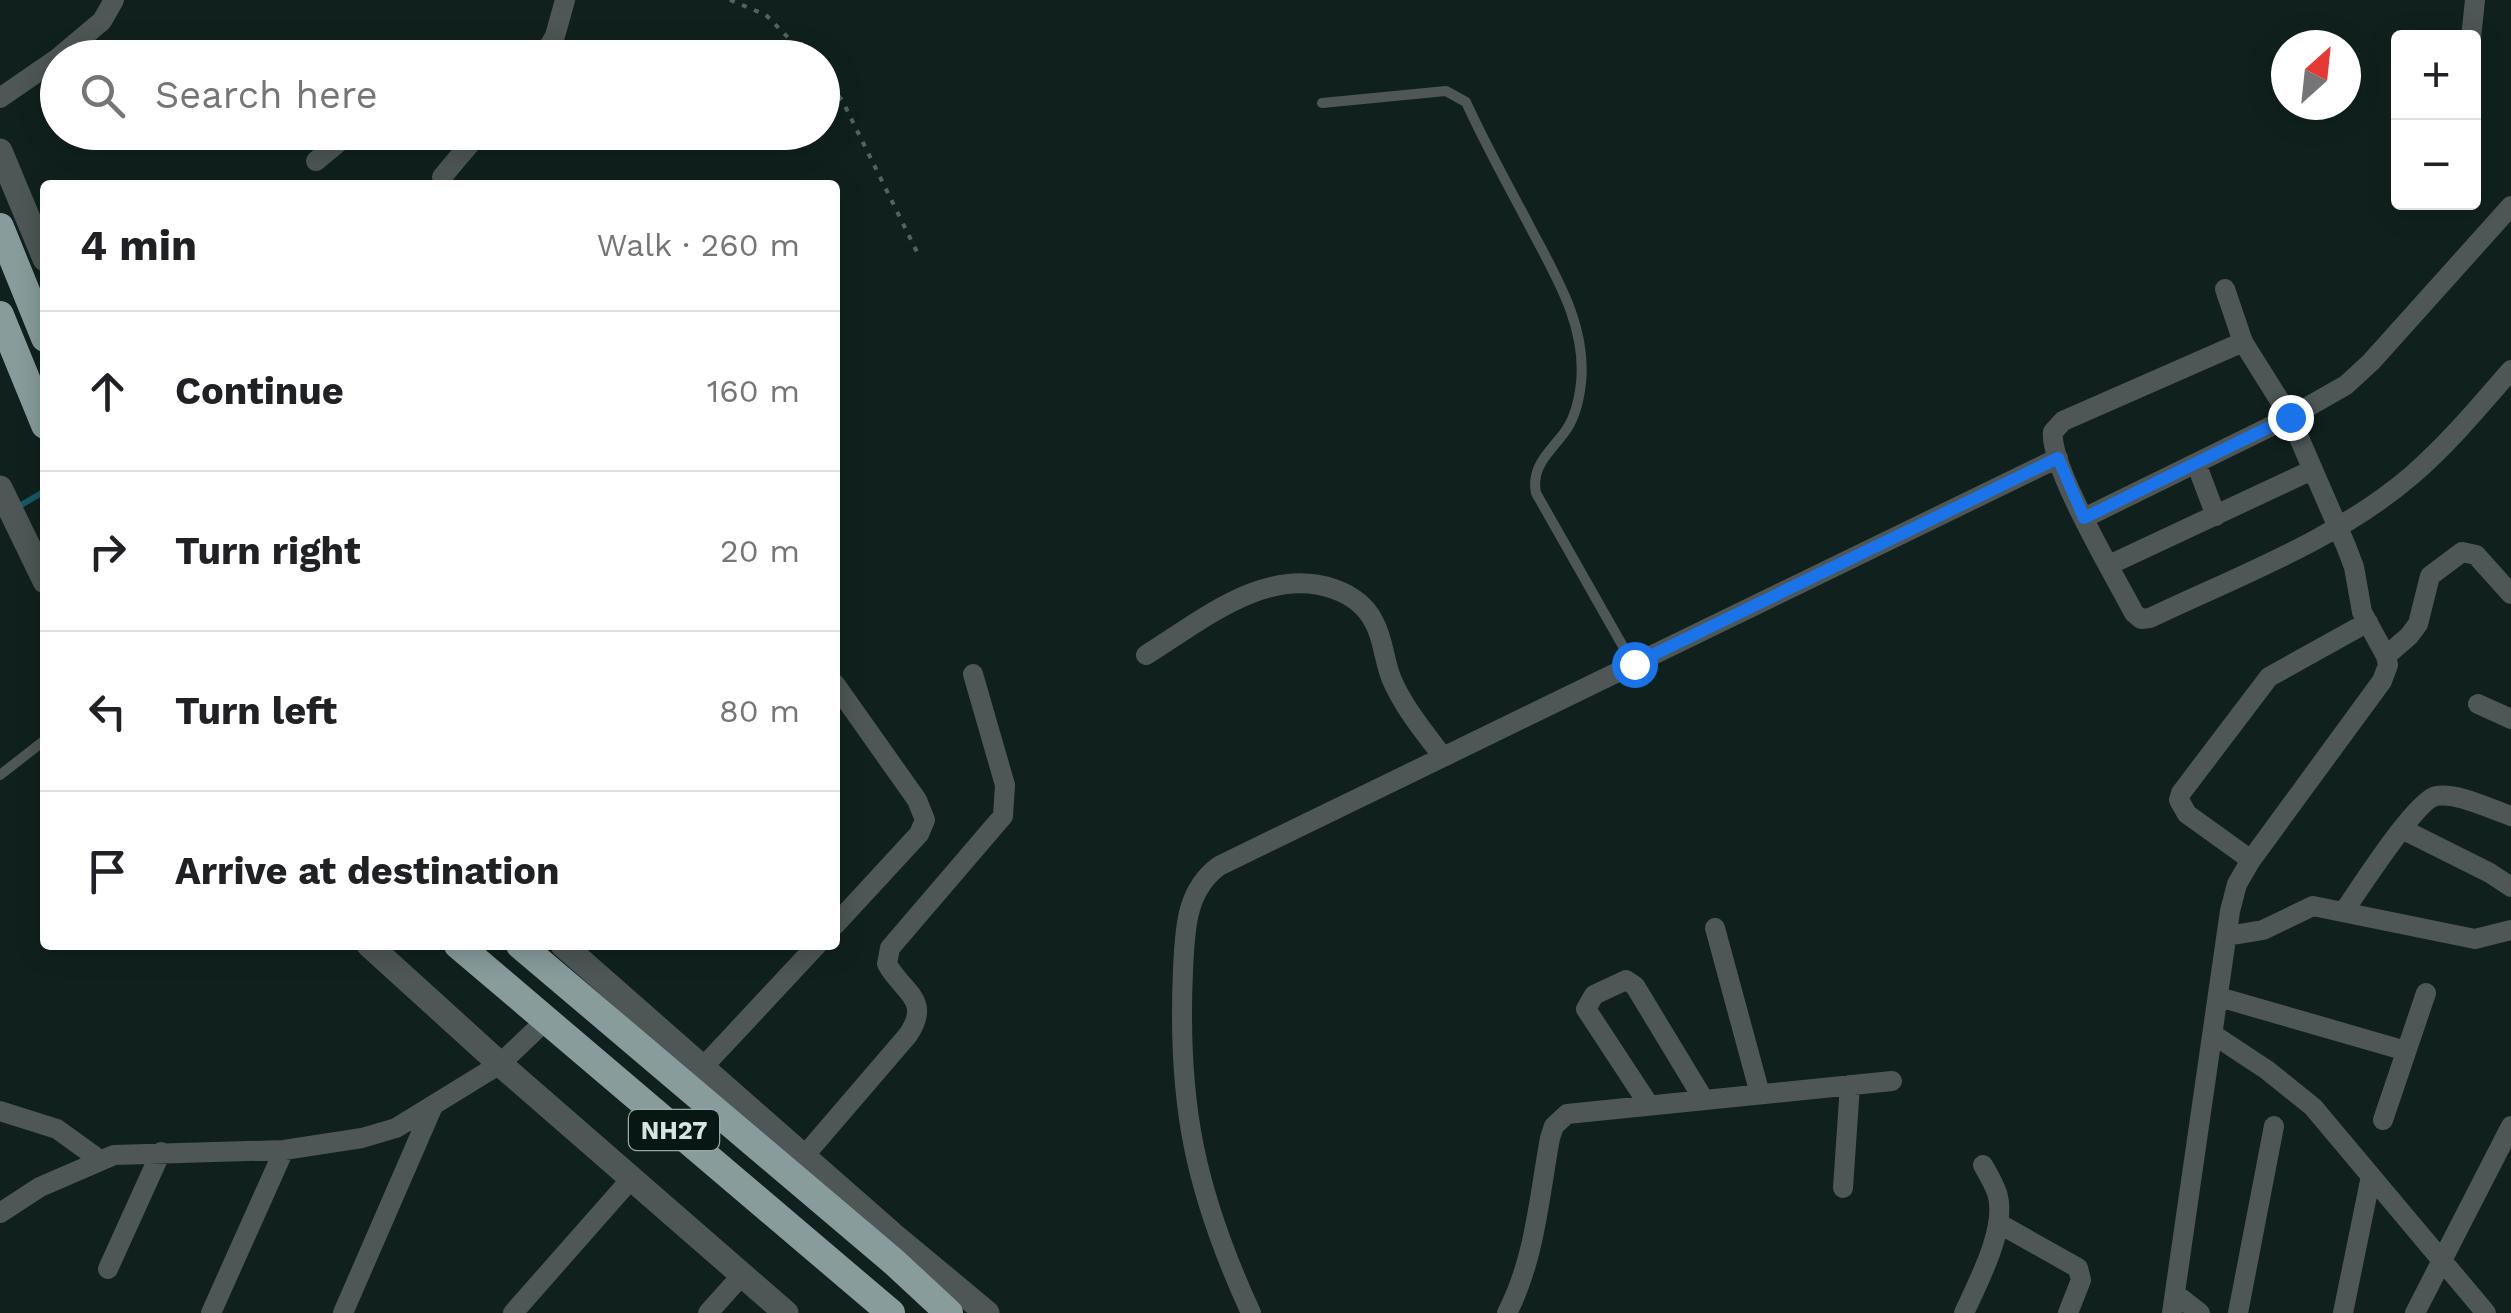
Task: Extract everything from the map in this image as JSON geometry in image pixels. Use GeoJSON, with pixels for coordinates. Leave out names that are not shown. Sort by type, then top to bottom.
{"type":"FeatureCollection","features":[{"type":"Feature","properties":{"kind":"highway"},"geometry":{"type":"LineString","coordinates":[[0,227],[40,326]]}},
{"type":"Feature","properties":{"kind":"highway"},"geometry":{"type":"LineString","coordinates":[[0,315],[40,413]]}},
{"type":"Feature","properties":{"kind":"highway","name":"NH27"},"geometry":{"type":"LineString","coordinates":[[464,950],[891,1313]]}},
{"type":"Feature","properties":{"kind":"highway","name":"NH27"},"geometry":{"type":"LineString","coordinates":[[526,950],[949,1313]]}},
{"type":"Feature","properties":{"kind":"street"},"geometry":{"type":"LineString","coordinates":[[79,40],[102,21],[114,0]]}},
{"type":"Feature","properties":{"kind":"street"},"geometry":{"type":"LineString","coordinates":[[552,40],[565,0]]}},
{"type":"Feature","properties":{"kind":"street"},"geometry":{"type":"LineString","coordinates":[[2472,30],[2474,0]]}},
{"type":"Feature","properties":{"kind":"street"},"geometry":{"type":"LineString","coordinates":[[0,98],[40,70]]}},
{"type":"Feature","properties":{"kind":"street"},"geometry":{"type":"LineString","coordinates":[[316,161],[329,150]]}},
{"type":"Feature","properties":{"kind":"street"},"geometry":{"type":"LineString","coordinates":[[442,177],[465,150]]}},
{"type":"Feature","properties":{"kind":"street"},"geometry":{"type":"LineString","coordinates":[[0,151],[40,246]]}},
{"type":"Feature","properties":{"kind":"street"},"geometry":{"type":"LineString","coordinates":[[2084,518],[2290,417],[2346,385],[2372,362],[2511,206]]}},
{"type":"Feature","properties":{"kind":"street"},"geometry":{"type":"LineString","coordinates":[[2200,1313],[2175,1304],[2237,884],[2382,681],[2388,665],[2365,617],[2354,567],[2290,417],[2243,342],[2226,289]]}},
{"type":"Feature","properties":{"kind":"street"},"geometry":{"type":"LineString","coordinates":[[2243,342],[2056,426],[2052,440],[2084,518],[2134,612],[2141,618],[2150,618],[2337,527],[2410,477],[2469,419],[2511,370]]}},
{"type":"Feature","properties":{"kind":"street"},"geometry":{"type":"LineString","coordinates":[[1251,1313],[1210,1213],[1186,1114],[1180,1037],[1185,934],[1191,902],[1202,881],[1219,866],[2058,458]]}},
{"type":"Feature","properties":{"kind":"street"},"geometry":{"type":"LineString","coordinates":[[2196,463],[2216,516]]}},
{"type":"Feature","properties":{"kind":"street"},"geometry":{"type":"LineString","coordinates":[[2109,565],[2312,470]]}},
{"type":"Feature","properties":{"kind":"street"},"geometry":{"type":"LineString","coordinates":[[0,488],[40,572]]}},
{"type":"Feature","properties":{"kind":"street"},"geometry":{"type":"LineString","coordinates":[[2386,656],[2418,624],[2430,576],[2462,552],[2476,556],[2511,594]]}},
{"type":"Feature","properties":{"kind":"street"},"geometry":{"type":"LineString","coordinates":[[1146,655],[1236,600],[1271,586],[1300,582],[1327,586],[1347,593],[1375,623],[1398,692],[1442,757]]}},
{"type":"Feature","properties":{"kind":"street"},"geometry":{"type":"LineString","coordinates":[[2251,860],[2187,814],[2179,800],[2181,792],[2269,676],[2365,617]]}},
{"type":"Feature","properties":{"kind":"street"},"geometry":{"type":"LineString","coordinates":[[804,1156],[908,1035],[919,1016],[911,995],[887,964],[890,948],[1003,816],[1005,785],[973,674]]}},
{"type":"Feature","properties":{"kind":"street"},"geometry":{"type":"LineString","coordinates":[[840,691],[917,800],[925,820],[920,834],[840,920]]}},
{"type":"Feature","properties":{"kind":"street"},"geometry":{"type":"LineString","coordinates":[[2478,704],[2511,719]]}},
{"type":"Feature","properties":{"kind":"street"},"geometry":{"type":"LineString","coordinates":[[2344,911],[2424,802],[2440,795],[2511,816]]}},
{"type":"Feature","properties":{"kind":"street"},"geometry":{"type":"LineString","coordinates":[[2402,829],[2490,872],[2511,887]]}},
{"type":"Feature","properties":{"kind":"street"},"geometry":{"type":"LineString","coordinates":[[2227,936],[2262,930],[2304,908],[2323,906],[2475,939],[2511,930]]}},
{"type":"Feature","properties":{"kind":"street"},"geometry":{"type":"LineString","coordinates":[[1715,928],[1760,1094]]}},
{"type":"Feature","properties":{"kind":"street"},"geometry":{"type":"LineString","coordinates":[[375,950],[786,1313]]}},
{"type":"Feature","properties":{"kind":"street"},"geometry":{"type":"LineString","coordinates":[[569,950],[988,1313]]}},
{"type":"Feature","properties":{"kind":"street"},"geometry":{"type":"LineString","coordinates":[[704,1066],[811,950]]}},
{"type":"Feature","properties":{"kind":"street"},"geometry":{"type":"LineString","coordinates":[[1649,1105],[1586,1009],[1594,995],[1626,980],[1635,986],[1704,1100]]}},
{"type":"Feature","properties":{"kind":"street"},"geometry":{"type":"LineString","coordinates":[[2383,1120],[2426,993]]}},
{"type":"Feature","properties":{"kind":"street"},"geometry":{"type":"LineString","coordinates":[[2219,997],[2406,1051]]}},
{"type":"Feature","properties":{"kind":"street"},"geometry":{"type":"LineString","coordinates":[[0,1213],[40,1187],[114,1155],[284,1150],[362,1138],[396,1128],[500,1064],[545,1021]]}},
{"type":"Feature","properties":{"kind":"street"},"geometry":{"type":"LineString","coordinates":[[2214,1035],[2313,1107],[2486,1313]]}},
{"type":"Feature","properties":{"kind":"street"},"geometry":{"type":"LineString","coordinates":[[1507,1313],[1520,1288],[1531,1250],[1554,1126],[1567,1114],[1892,1081]]}},
{"type":"Feature","properties":{"kind":"street"},"geometry":{"type":"LineString","coordinates":[[1843,1188],[1850,1085]]}},
{"type":"Feature","properties":{"kind":"street"},"geometry":{"type":"LineString","coordinates":[[343,1313],[433,1106]]}},
{"type":"Feature","properties":{"kind":"street"},"geometry":{"type":"LineString","coordinates":[[0,1111],[57,1129],[100,1160]]}},
{"type":"Feature","properties":{"kind":"street"},"geometry":{"type":"LineString","coordinates":[[2238,1313],[2274,1126]]}},
{"type":"Feature","properties":{"kind":"street"},"geometry":{"type":"LineString","coordinates":[[2415,1313],[2511,1126]]}},
{"type":"Feature","properties":{"kind":"street"},"geometry":{"type":"LineString","coordinates":[[212,1313],[284,1150]]}},
{"type":"Feature","properties":{"kind":"street"},"geometry":{"type":"LineString","coordinates":[[108,1269],[161,1152]]}},
{"type":"Feature","properties":{"kind":"street"},"geometry":{"type":"LineString","coordinates":[[1964,1313],[1998,1223],[1997,1194],[1983,1165]]}},
{"type":"Feature","properties":{"kind":"street"},"geometry":{"type":"LineString","coordinates":[[2343,1313],[2371,1176]]}},
{"type":"Feature","properties":{"kind":"street"},"geometry":{"type":"LineString","coordinates":[[513,1313],[632,1178]]}},
{"type":"Feature","properties":{"kind":"street"},"geometry":{"type":"LineString","coordinates":[[1998,1223],[2078,1268],[2081,1280],[2068,1313]]}},
{"type":"Feature","properties":{"kind":"street"},"geometry":{"type":"LineString","coordinates":[[708,1313],[742,1275]]}},
{"type":"Feature","properties":{"kind":"lane"},"geometry":{"type":"LineString","coordinates":[[1322,103],[1446,90],[1466,102],[1566,296],[1579,333],[1582,361],[1577,409],[1566,431],[1539,464],[1534,482],[1536,493],[1634,664]]}},
{"type":"Feature","properties":{"kind":"lane"},"geometry":{"type":"LineString","coordinates":[[0,775],[40,744]]}},
{"type":"Feature","properties":{"kind":"path"},"geometry":{"type":"LineString","coordinates":[[730,0],[766,15],[790,40]]}},
{"type":"Feature","properties":{"kind":"path"},"geometry":{"type":"LineString","coordinates":[[840,98],[918,254]]}},
{"type":"Feature","properties":{"kind":"waterway"},"geometry":{"type":"LineString","coordinates":[[16,508],[40,494]]}},
{"type":"Feature","properties":{"kind":"route"},"geometry":{"type":"LineString","coordinates":[[1634,664],[2058,458],[2084,518],[2290,417]]}}]}
